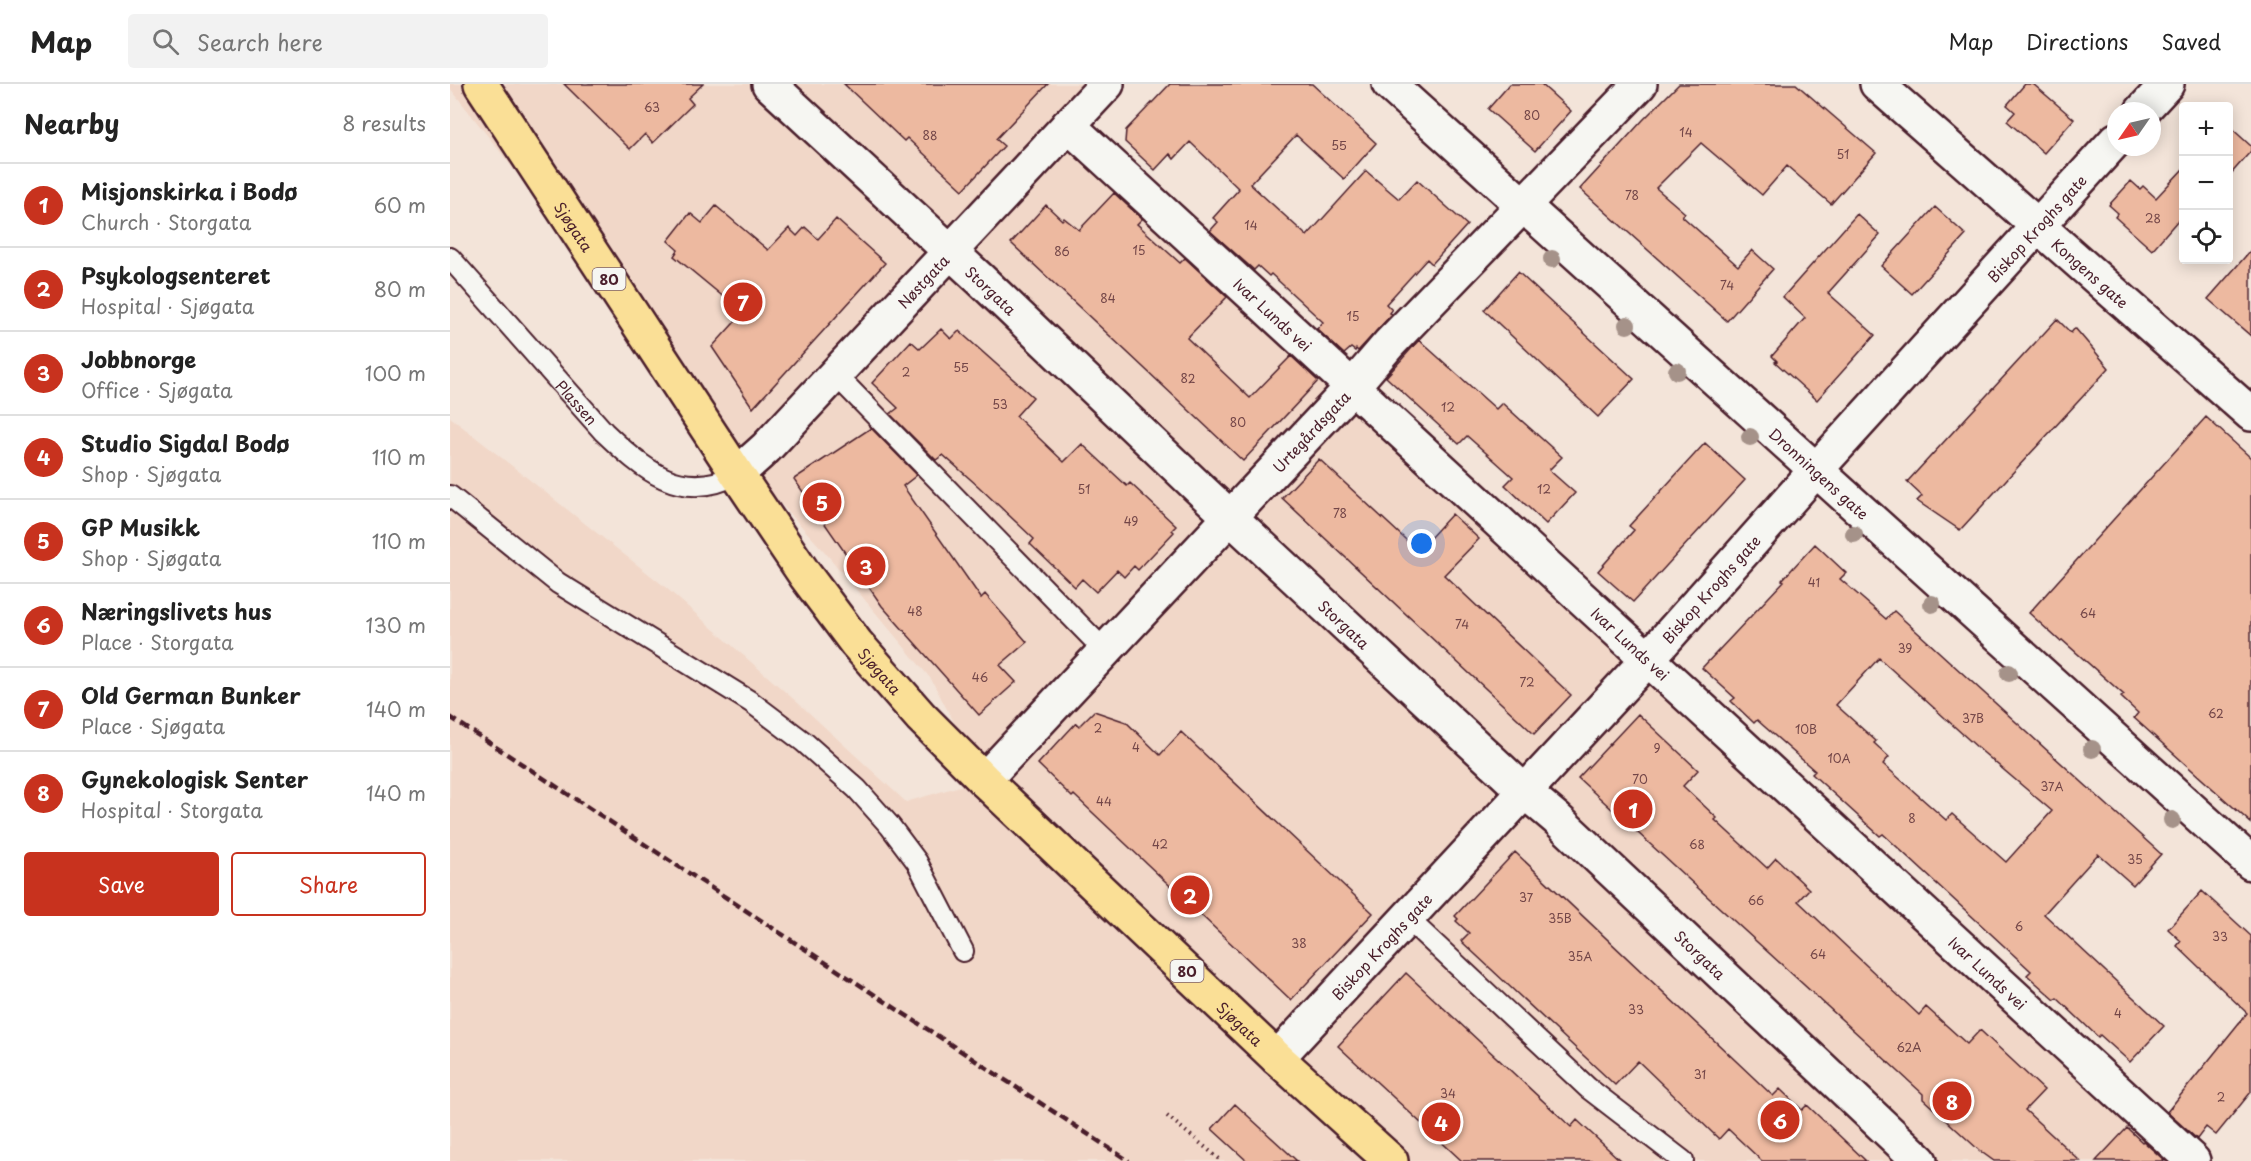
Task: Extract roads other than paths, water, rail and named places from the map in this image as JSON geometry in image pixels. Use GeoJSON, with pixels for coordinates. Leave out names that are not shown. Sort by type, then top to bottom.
{"type":"FeatureCollection","features":[{"type":"Feature","properties":{"kind":"highway","name":"Sjøgata"},"geometry":{"type":"LineString","coordinates":[[481,84],[737,474],[805,575],[855,642],[921,717],[984,780],[1277,1058],[1391,1161]]}},
{"type":"Feature","properties":{"kind":"street","name":"Storgata"},"geometry":{"type":"LineString","coordinates":[[769,84],[1920,1161]]}},
{"type":"Feature","properties":{"kind":"street","name":"Nøstgata"},"geometry":{"type":"LineString","coordinates":[[737,474],[766,448],[1107,84]]}},
{"type":"Feature","properties":{"kind":"street","name":"Dronningens gate"},"geometry":{"type":"LineString","coordinates":[[1389,84],[2251,863]]}},
{"type":"Feature","properties":{"kind":"street","name":"Urtegårdsgata"},"geometry":{"type":"LineString","coordinates":[[984,780],[1353,386],[1389,344],[1640,84]]}},
{"type":"Feature","properties":{"kind":"street","name":"Kongens gate"},"geometry":{"type":"LineString","coordinates":[[1877,84],[2251,414]]}},
{"type":"Feature","properties":{"kind":"street"},"geometry":{"type":"LineString","coordinates":[[2150,102],[2167,84]]}},
{"type":"Feature","properties":{"kind":"street","name":"Ivar Lunds vei"},"geometry":{"type":"LineString","coordinates":[[1068,124],[2193,1161]]}},
{"type":"Feature","properties":{"kind":"street","name":"Biskop Kroghs gate"},"geometry":{"type":"LineString","coordinates":[[1277,1058],[1647,660],[1816,470],[2107,151]]}},
{"type":"Feature","properties":{"kind":"lane","name":"Plassen"},"geometry":{"type":"LineString","coordinates":[[450,258],[604,432],[632,458],[659,477],[683,485],[721,483],[737,474]]}},
{"type":"Feature","properties":{"kind":"lane"},"geometry":{"type":"LineString","coordinates":[[836,374],[1105,651]]}},
{"type":"Feature","properties":{"kind":"lane"},"geometry":{"type":"LineString","coordinates":[[450,496],[558,583],[751,702],[804,742],[857,789],[890,826],[917,862],[963,951]]}},
{"type":"Feature","properties":{"kind":"lane"},"geometry":{"type":"LineString","coordinates":[[1407,918],[1588,1088],[1683,1161]]}},
{"type":"Feature","properties":{"kind":"railway"},"geometry":{"type":"LineString","coordinates":[[450,717],[1129,1161]]}},
{"type":"Feature","properties":{"kind":"place","name":"Old German Bunker"},"geometry":{"type":"Point","coordinates":[743,302]}},
{"type":"Feature","properties":{"kind":"place","name":"GP Musikk"},"geometry":{"type":"Point","coordinates":[822,502]}},
{"type":"Feature","properties":{"kind":"place","name":"Jobbnorge"},"geometry":{"type":"Point","coordinates":[866,566]}},
{"type":"Feature","properties":{"kind":"place","name":"Misjonskirka i Bodø"},"geometry":{"type":"Point","coordinates":[1633,809]}},
{"type":"Feature","properties":{"kind":"place","name":"Psykologsenteret"},"geometry":{"type":"Point","coordinates":[1190,895]}},
{"type":"Feature","properties":{"kind":"place","name":"Gynekologisk Senter"},"geometry":{"type":"Point","coordinates":[1952,1101]}},
{"type":"Feature","properties":{"kind":"place","name":"Næringslivets hus"},"geometry":{"type":"Point","coordinates":[1780,1120]}},
{"type":"Feature","properties":{"kind":"place","name":"Studio Sigdal Bodø"},"geometry":{"type":"Point","coordinates":[1441,1122]}}]}
